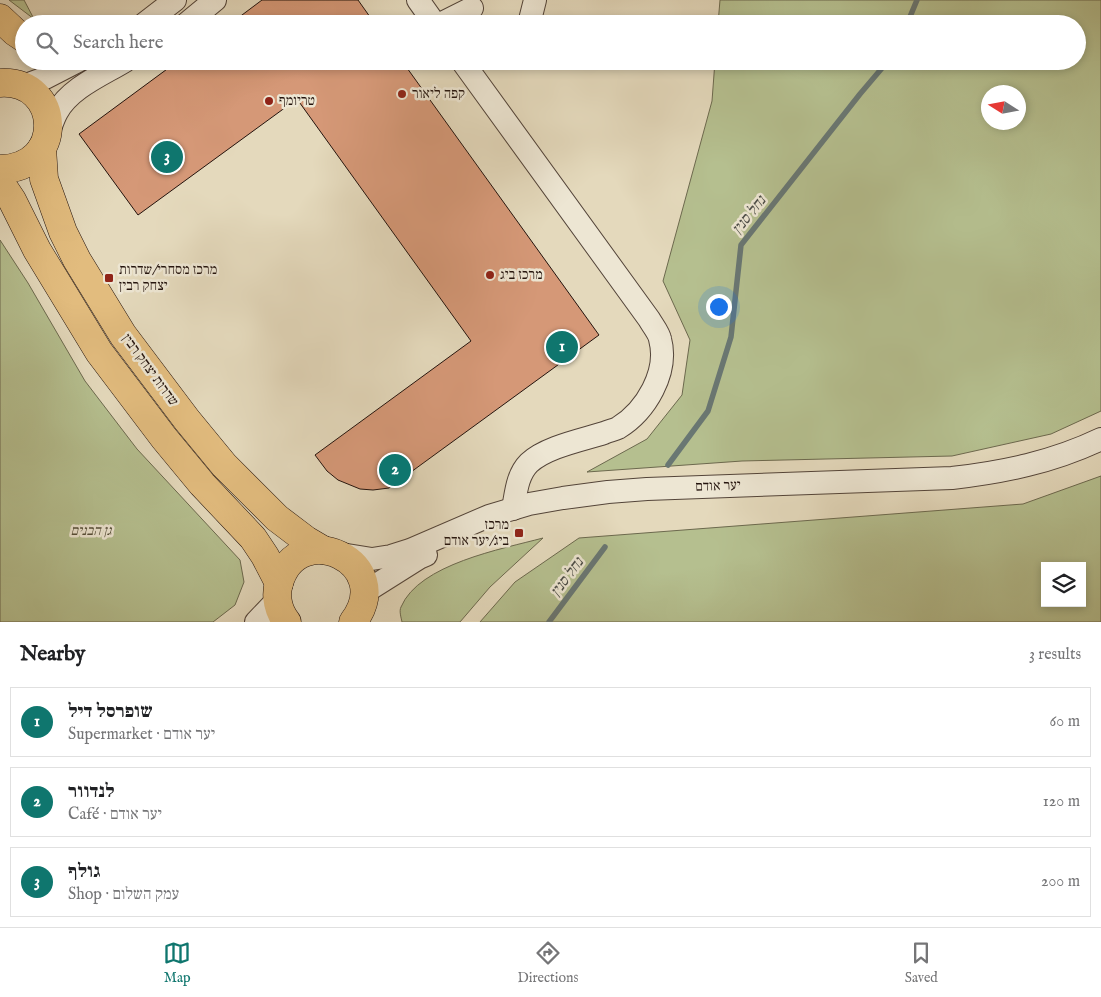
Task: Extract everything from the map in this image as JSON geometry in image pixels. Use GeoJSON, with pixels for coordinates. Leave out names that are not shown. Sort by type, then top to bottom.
{"type":"FeatureCollection","features":[{"type":"Feature","properties":{"kind":"main road"},"geometry":{"type":"LineString","coordinates":[[0,18],[15,32]]}},
{"type":"Feature","properties":{"kind":"main road","name":"שדרות יצחק רבין"},"geometry":{"type":"LineString","coordinates":[[9,80],[33,93],[41,101],[47,117],[44,179],[63,232],[77,260],[123,335],[187,420],[224,465],[277,518],[306,540],[353,564],[361,577],[364,609]]}},
{"type":"Feature","properties":{"kind":"main road"},"geometry":{"type":"LineString","coordinates":[[0,169],[13,169],[25,165],[34,158],[45,141]]}},
{"type":"Feature","properties":{"kind":"main road"},"geometry":{"type":"LineString","coordinates":[[0,182],[12,200],[37,250],[99,352],[164,438],[202,484],[252,538],[265,556],[281,601]]}},
{"type":"Feature","properties":{"kind":"main road"},"geometry":{"type":"LineString","coordinates":[[0,207],[37,250]]}},
{"type":"Feature","properties":{"kind":"main road"},"geometry":{"type":"LineString","coordinates":[[281,601],[281,575],[294,559],[308,552],[332,552]]}},
{"type":"Feature","properties":{"kind":"street"},"geometry":{"type":"LineString","coordinates":[[156,15],[175,0]]}},
{"type":"Feature","properties":{"kind":"street"},"geometry":{"type":"LineString","coordinates":[[197,15],[215,0]]}},
{"type":"Feature","properties":{"kind":"street"},"geometry":{"type":"LineString","coordinates":[[418,0],[429,15]]}},
{"type":"Feature","properties":{"kind":"street"},"geometry":{"type":"LineString","coordinates":[[532,15],[535,0]]}},
{"type":"Feature","properties":{"kind":"street"},"geometry":{"type":"LineString","coordinates":[[458,15],[472,8]]}},
{"type":"Feature","properties":{"kind":"street"},"geometry":{"type":"LineString","coordinates":[[9,80],[45,78],[61,70]]}},
{"type":"Feature","properties":{"kind":"street"},"geometry":{"type":"LineString","coordinates":[[45,141],[57,112],[69,98],[110,70]]}},
{"type":"Feature","properties":{"kind":"street"},"geometry":{"type":"LineString","coordinates":[[468,70],[649,320],[660,338],[662,356],[659,376],[649,396],[635,414],[618,428],[550,450],[529,463],[519,479],[513,509]]}},
{"type":"Feature","properties":{"kind":"street","name":"יער אודם"},"geometry":{"type":"LineString","coordinates":[[332,552],[372,559],[391,556],[490,516],[563,498],[647,489],[952,478],[999,472],[1039,462],[1087,446],[1101,439]]}},
{"type":"Feature","properties":{"kind":"street","name":"יער אודם"},"geometry":{"type":"LineString","coordinates":[[364,609],[419,558],[532,513],[654,498],[899,493],[1004,483],[1101,455]]}},
{"type":"Feature","properties":{"kind":"street"},"geometry":{"type":"LineString","coordinates":[[256,622],[281,601]]}},
{"type":"Feature","properties":{"kind":"green space"},"geometry":{"type":"Polygon","coordinates":[[[9,0],[24,0],[32,15],[29,15],[9,0]]]}},
{"type":"Feature","properties":{"kind":"green space"},"geometry":{"type":"Polygon","coordinates":[[[720,0],[1101,0],[1101,411],[1051,434],[952,456],[742,461],[587,472],[647,439],[682,395],[690,340],[663,281],[712,101],[714,70],[1086,70],[1086,15],[719,15],[720,0]]]}},
{"type":"Feature","properties":{"kind":"green space","name":"גן הבנים"},"geometry":{"type":"Polygon","coordinates":[[[0,240],[28,283],[85,381],[137,449],[240,560],[244,582],[235,605],[213,622],[0,622],[0,240]]]}},
{"type":"Feature","properties":{"kind":"green space"},"geometry":{"type":"Polygon","coordinates":[[[1101,476],[1101,622],[480,622],[515,582],[579,538],[1023,504],[1101,476]]]}},
{"type":"Feature","properties":{"kind":"green space"},"geometry":{"type":"Polygon","coordinates":[[[543,538],[490,587],[460,622],[402,622],[401,607],[411,592],[425,580],[443,569],[485,553],[543,538]]]}},
{"type":"Feature","properties":{"kind":"building"},"geometry":{"type":"Polygon","coordinates":[[[262,0],[358,0],[369,15],[242,15],[262,0]]]}},
{"type":"Feature","properties":{"kind":"building","name":"מרכז ביג"},"geometry":{"type":"Polygon","coordinates":[[[166,70],[408,70],[599,335],[389,488],[360,489],[338,480],[327,471],[315,455],[471,341],[297,99],[138,215],[79,134],[166,70]]]}},
{"type":"Feature","properties":{"kind":"waterway","name":"נחל סנין"},"geometry":{"type":"LineString","coordinates":[[911,15],[917,0]]}},
{"type":"Feature","properties":{"kind":"waterway","name":"נחל סנין"},"geometry":{"type":"LineString","coordinates":[[668,465],[708,411],[731,337],[741,245],[880,70]]}},
{"type":"Feature","properties":{"kind":"waterway","name":"נחל סנין"},"geometry":{"type":"LineString","coordinates":[[549,622],[605,547]]}},
{"type":"Feature","properties":{"kind":"place","name":"קפה ליאור"},"geometry":{"type":"Point","coordinates":[402,94]}},
{"type":"Feature","properties":{"kind":"place","name":"טריומף"},"geometry":{"type":"Point","coordinates":[269,101]}},
{"type":"Feature","properties":{"kind":"place","name":"גולף"},"geometry":{"type":"Point","coordinates":[167,157]}},
{"type":"Feature","properties":{"kind":"place","name":"מרכז ביג"},"geometry":{"type":"Point","coordinates":[490,275]}},
{"type":"Feature","properties":{"kind":"place","name":"מרכז מסחרי/שדרות יצחק רבין"},"geometry":{"type":"Point","coordinates":[109,278]}},
{"type":"Feature","properties":{"kind":"place","name":"שופרסל דיל"},"geometry":{"type":"Point","coordinates":[562,347]}},
{"type":"Feature","properties":{"kind":"place","name":"לנדוור"},"geometry":{"type":"Point","coordinates":[395,470]}},
{"type":"Feature","properties":{"kind":"place","name":"מרכז ביג/יער אודם"},"geometry":{"type":"Point","coordinates":[519,533]}}]}
